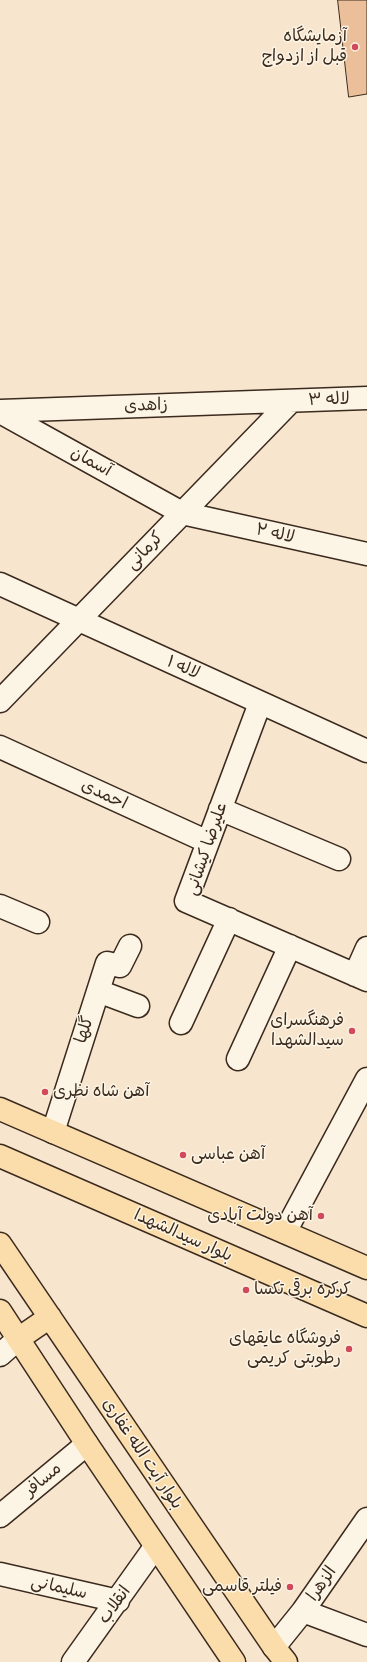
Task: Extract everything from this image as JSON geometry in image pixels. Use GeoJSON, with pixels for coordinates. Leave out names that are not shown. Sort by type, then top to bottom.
{"type":"FeatureCollection","features":[{"type":"Feature","properties":{"kind":"main road"},"geometry":{"type":"LineString","coordinates":[[0,1109],[367,1268]]}},
{"type":"Feature","properties":{"kind":"main road","name":"بلوار سیدالشهدا"},"geometry":{"type":"LineString","coordinates":[[0,1156],[367,1316]]}},
{"type":"Feature","properties":{"kind":"main road","name":"بلوار آیت الله غفاری"},"geometry":{"type":"LineString","coordinates":[[0,1244],[280,1654]]}},
{"type":"Feature","properties":{"kind":"main road"},"geometry":{"type":"LineString","coordinates":[[0,1311],[86,1444],[234,1662]]}},
{"type":"Feature","properties":{"kind":"main road"},"geometry":{"type":"LineString","coordinates":[[18,1339],[50,1318]]}},
{"type":"Feature","properties":{"kind":"street","name":"لاله ۳"},"geometry":{"type":"LineString","coordinates":[[291,401],[367,398]]}},
{"type":"Feature","properties":{"kind":"street","name":"زاهدی"},"geometry":{"type":"LineString","coordinates":[[0,411],[291,401]]}},
{"type":"Feature","properties":{"kind":"street","name":"کرمانی"},"geometry":{"type":"LineString","coordinates":[[0,701],[291,401]]}},
{"type":"Feature","properties":{"kind":"street","name":"آسمان"},"geometry":{"type":"LineString","coordinates":[[0,411],[182,513]]}},
{"type":"Feature","properties":{"kind":"street","name":"لاله ۲"},"geometry":{"type":"LineString","coordinates":[[182,513],[367,554]]}},
{"type":"Feature","properties":{"kind":"street","name":"لاله ۱"},"geometry":{"type":"LineString","coordinates":[[0,584],[367,751]]}},
{"type":"Feature","properties":{"kind":"street","name":"علیرضا کیشانی"},"geometry":{"type":"LineString","coordinates":[[260,702],[186,901],[361,978]]}},
{"type":"Feature","properties":{"kind":"street","name":"احمدی"},"geometry":{"type":"LineString","coordinates":[[0,747],[208,842]]}},
{"type":"Feature","properties":{"kind":"street"},"geometry":{"type":"LineString","coordinates":[[220,809],[339,859]]}},
{"type":"Feature","properties":{"kind":"street"},"geometry":{"type":"LineString","coordinates":[[0,906],[38,922]]}},
{"type":"Feature","properties":{"kind":"street"},"geometry":{"type":"LineString","coordinates":[[181,1023],[229,919]]}},
{"type":"Feature","properties":{"kind":"street","name":"گلها"},"geometry":{"type":"LineString","coordinates":[[53,1132],[107,963],[120,966],[130,946]]}},
{"type":"Feature","properties":{"kind":"street"},"geometry":{"type":"LineString","coordinates":[[238,1058],[290,946]]}},
{"type":"Feature","properties":{"kind":"street"},"geometry":{"type":"LineString","coordinates":[[361,978],[367,948]]}},
{"type":"Feature","properties":{"kind":"street"},"geometry":{"type":"LineString","coordinates":[[98,991],[138,1006]]}},
{"type":"Feature","properties":{"kind":"street"},"geometry":{"type":"LineString","coordinates":[[285,1232],[367,1079]]}},
{"type":"Feature","properties":{"kind":"street"},"geometry":{"type":"LineString","coordinates":[[0,1355],[18,1339]]}},
{"type":"Feature","properties":{"kind":"street","name":"مسافر"},"geometry":{"type":"LineString","coordinates":[[0,1516],[86,1444]]}},
{"type":"Feature","properties":{"kind":"street","name":"الزهرا"},"geometry":{"type":"LineString","coordinates":[[280,1654],[303,1611],[367,1519]]}},
{"type":"Feature","properties":{"kind":"street","name":"انقلاب"},"geometry":{"type":"LineString","coordinates":[[73,1662],[156,1547]]}},
{"type":"Feature","properties":{"kind":"street","name":"سلیمانی"},"geometry":{"type":"LineString","coordinates":[[0,1574],[118,1601]]}},
{"type":"Feature","properties":{"kind":"street"},"geometry":{"type":"LineString","coordinates":[[303,1611],[367,1635]]}},
{"type":"Feature","properties":{"kind":"building","name":"آزمایشگاه قبل از ازدواج"},"geometry":{"type":"Polygon","coordinates":[[[338,0],[367,0],[367,94],[349,97],[338,0]]]}},
{"type":"Feature","properties":{"kind":"place","name":"آزمایشگاه قبل از ازدواج"},"geometry":{"type":"Point","coordinates":[355,47]}},
{"type":"Feature","properties":{"kind":"place","name":"فرهنگسرای سیدالشهدا"},"geometry":{"type":"Point","coordinates":[352,1031]}},
{"type":"Feature","properties":{"kind":"place","name":"آهن شاه نظری"},"geometry":{"type":"Point","coordinates":[45,1092]}},
{"type":"Feature","properties":{"kind":"place","name":"آهن عباسی"},"geometry":{"type":"Point","coordinates":[183,1155]}},
{"type":"Feature","properties":{"kind":"place","name":"آهن دولت آبادی"},"geometry":{"type":"Point","coordinates":[321,1216]}},
{"type":"Feature","properties":{"kind":"place","name":"کرکره برقی تکسا"},"geometry":{"type":"Point","coordinates":[246,1290]}},
{"type":"Feature","properties":{"kind":"place","name":"فروشگاه عایقهای رطوبتی کریمی"},"geometry":{"type":"Point","coordinates":[349,1349]}},
{"type":"Feature","properties":{"kind":"place","name":"فیلتر قاسمی"},"geometry":{"type":"Point","coordinates":[290,1587]}}]}
